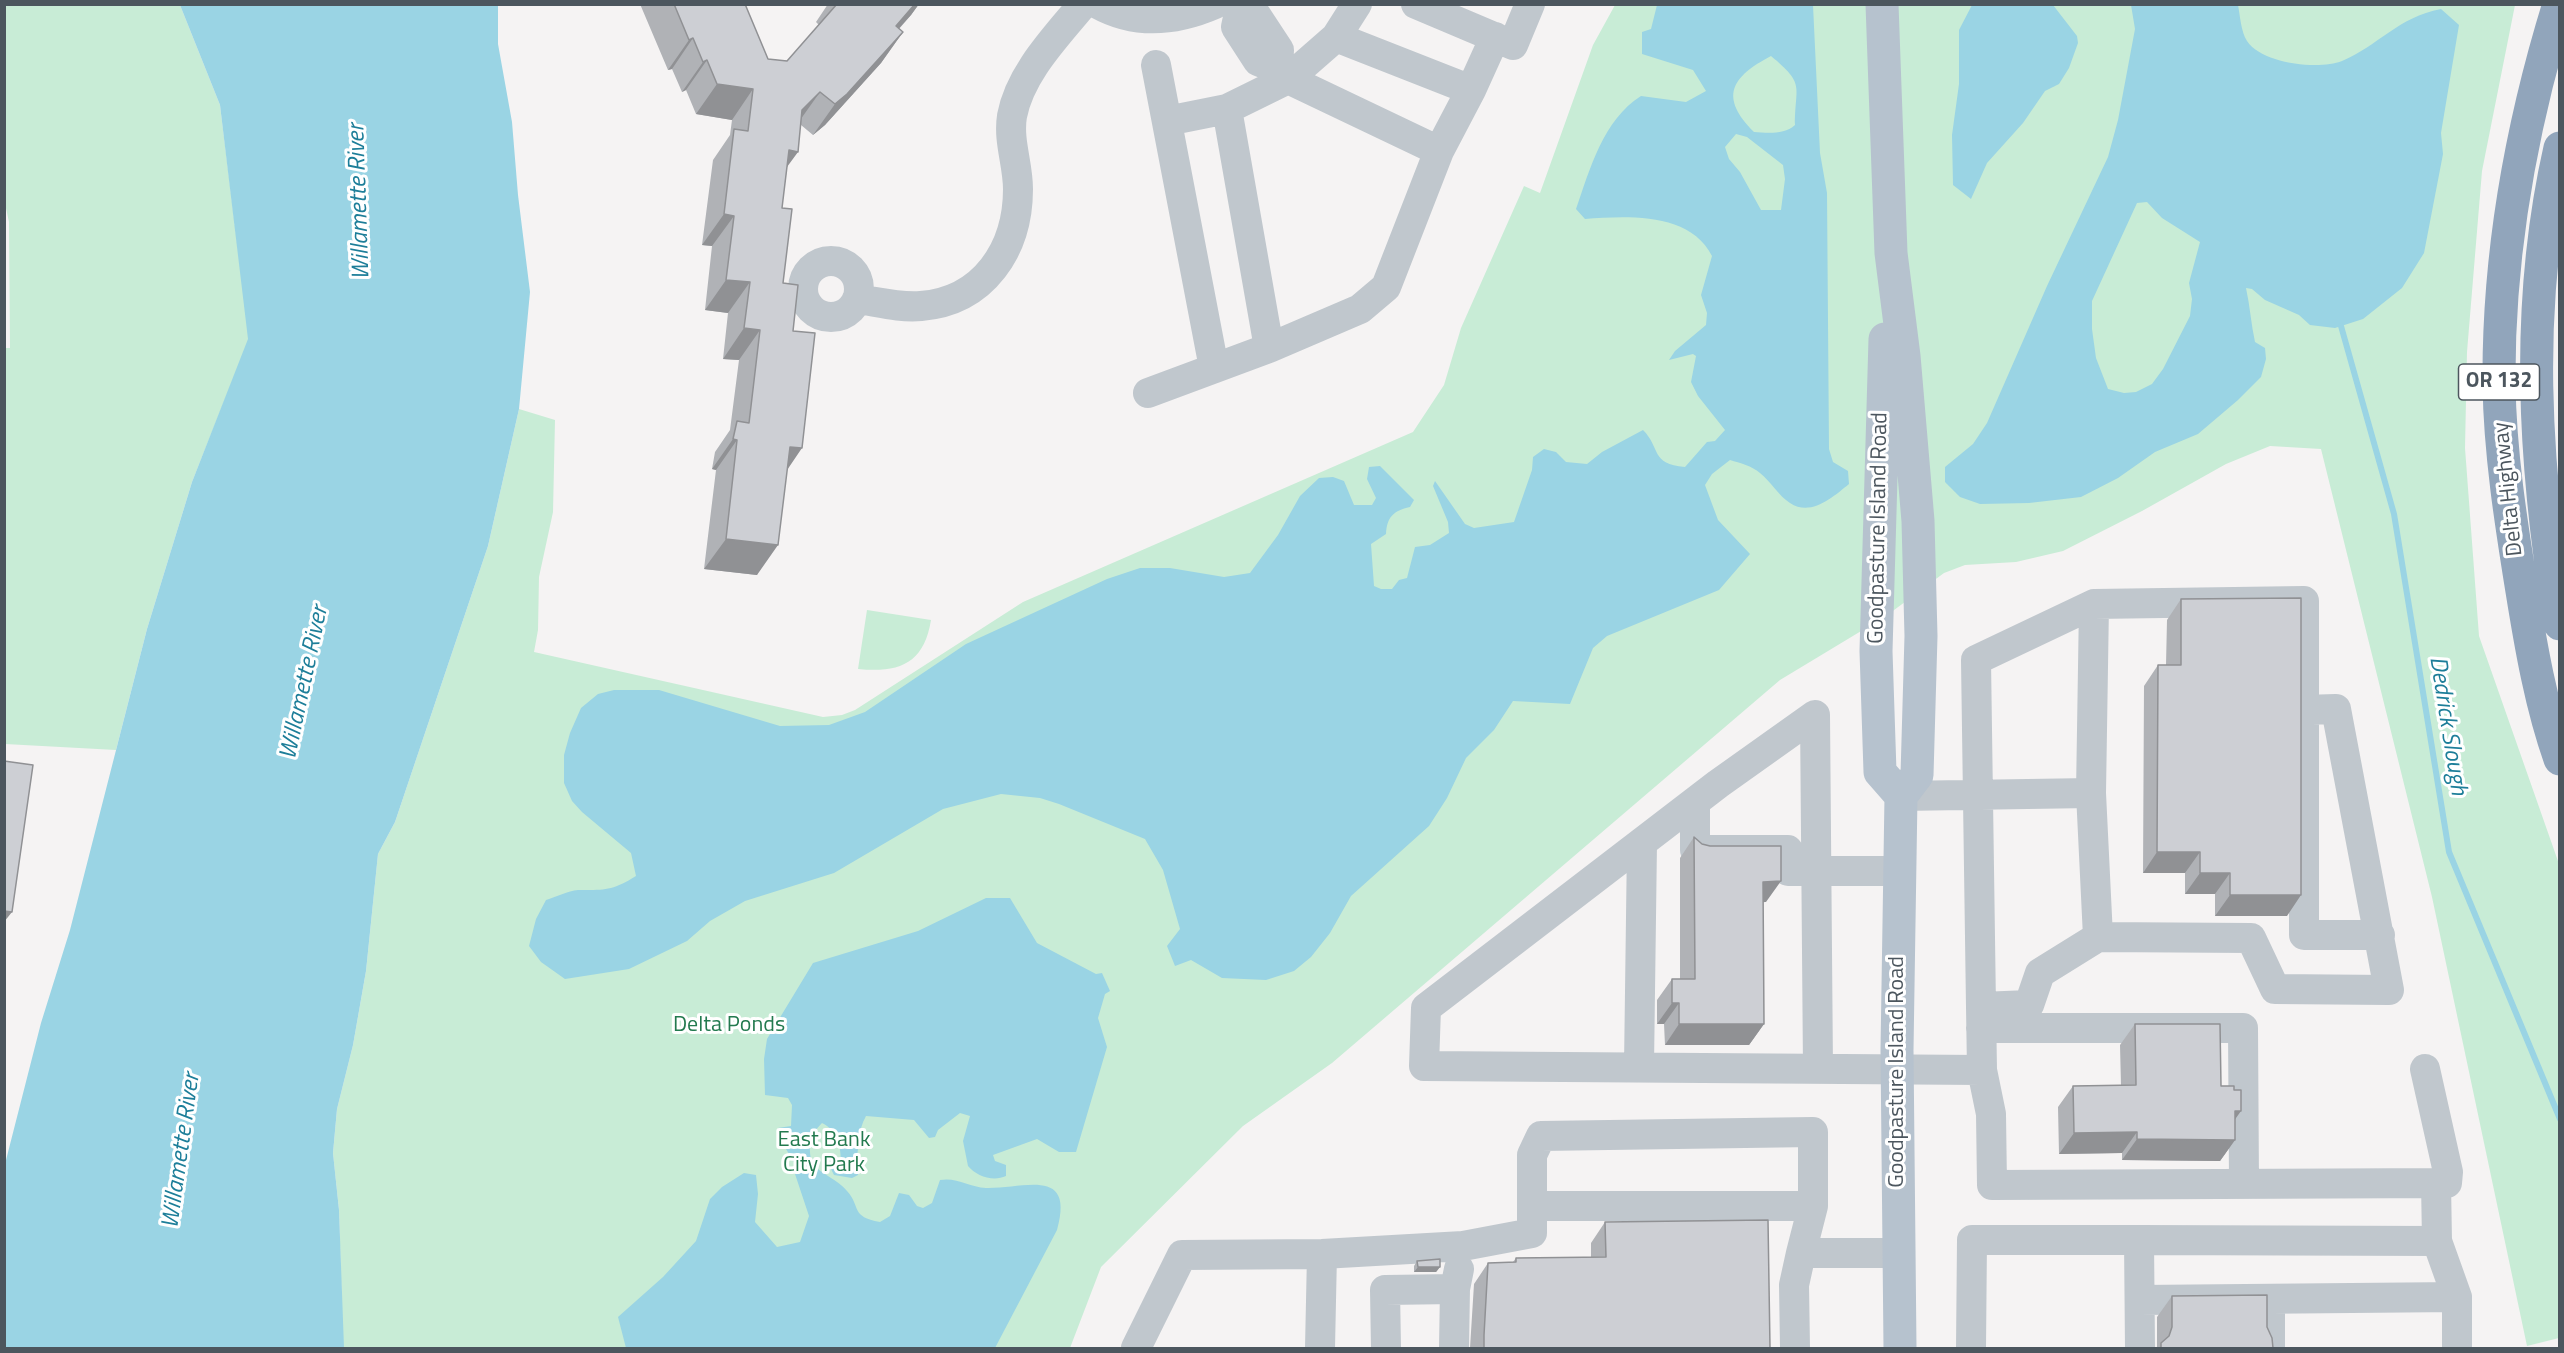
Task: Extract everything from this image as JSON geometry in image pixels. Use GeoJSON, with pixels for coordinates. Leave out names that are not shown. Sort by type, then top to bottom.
{"type":"FeatureCollection","features":[{"type":"Feature","properties":{"kind":"highway","name":"Delta Highway"},"geometry":{"type":"LineString","coordinates":[[2559,4],[2535,89],[2509,226],[2500,330],[2499,386],[2507,486],[2518,567],[2546,715],[2559,759]]}},
{"type":"Feature","properties":{"kind":"highway","name":"Delta Highway"},"geometry":{"type":"LineString","coordinates":[[2559,148],[2540,279],[2534,375],[2540,468],[2559,624]]}},
{"type":"Feature","properties":{"kind":"main road","name":"Goodpasture Island Road"},"geometry":{"type":"LineString","coordinates":[[1882,4],[1891,253],[1904,356],[1917,509],[1921,636],[1917,775],[1901,796],[1898,1070],[1900,1348]]}},
{"type":"Feature","properties":{"kind":"main road","name":"Goodpasture Island Road"},"geometry":{"type":"LineString","coordinates":[[1891,253],[1884,357],[1876,651],[1880,772],[1901,796]]}},
{"type":"Feature","properties":{"kind":"street"},"geometry":{"type":"LineString","coordinates":[[857,299],[906,306],[936,304],[972,289],[987,278],[1001,261],[1014,223],[1018,188],[1011,150],[1012,116],[1023,84],[1048,47],[1083,4]]}},
{"type":"Feature","properties":{"kind":"street"},"geometry":{"type":"LineString","coordinates":[[1098,4],[1113,13],[1160,20],[1229,7],[1256,15],[1279,50],[1283,74]]}},
{"type":"Feature","properties":{"kind":"street"},"geometry":{"type":"LineString","coordinates":[[1167,121],[1227,109],[1336,37],[1357,4]]}},
{"type":"Feature","properties":{"kind":"street"},"geometry":{"type":"LineString","coordinates":[[1416,4],[1513,45],[1530,4]]}},
{"type":"Feature","properties":{"kind":"street"},"geometry":{"type":"LineString","coordinates":[[1336,37],[1471,90]]}},
{"type":"Feature","properties":{"kind":"street"},"geometry":{"type":"LineString","coordinates":[[1148,393],[1269,348],[1360,309],[1386,287],[1439,151],[1495,38]]}},
{"type":"Feature","properties":{"kind":"street"},"geometry":{"type":"LineString","coordinates":[[1156,65],[1214,368]]}},
{"type":"Feature","properties":{"kind":"street"},"geometry":{"type":"LineString","coordinates":[[1283,74],[1439,151]]}},
{"type":"Feature","properties":{"kind":"street"},"geometry":{"type":"LineString","coordinates":[[1227,109],[1269,348]]}},
{"type":"Feature","properties":{"kind":"street"},"geometry":{"type":"LineString","coordinates":[[2380,935],[2304,935],[2304,601],[2094,604],[1976,660],[1976,795],[1982,1070],[1991,1114],[1992,1185],[2447,1183],[2448,1172],[2425,1069]]}},
{"type":"Feature","properties":{"kind":"street"},"geometry":{"type":"LineString","coordinates":[[2094,604],[2091,793],[2098,937]]}},
{"type":"Feature","properties":{"kind":"street"},"geometry":{"type":"LineString","coordinates":[[1981,1017],[2029,1005],[2040,973],[2098,937],[2251,938],[2275,988],[2390,990],[2336,710],[2304,710]]}},
{"type":"Feature","properties":{"kind":"street"},"geometry":{"type":"LineString","coordinates":[[1818,1069],[1815,715],[1695,803],[1426,1008],[1424,1065],[1639,1066],[1818,1069],[1898,1070],[1982,1070]]}},
{"type":"Feature","properties":{"kind":"street"},"geometry":{"type":"LineString","coordinates":[[1901,796],[2091,793]]}},
{"type":"Feature","properties":{"kind":"street"},"geometry":{"type":"LineString","coordinates":[[1695,803],[1695,850],[1788,850],[1788,871],[1899,871]]}},
{"type":"Feature","properties":{"kind":"street"},"geometry":{"type":"LineString","coordinates":[[1639,1066],[1642,843]]}},
{"type":"Feature","properties":{"kind":"street"},"geometry":{"type":"LineString","coordinates":[[1981,1017],[2243,1028],[2244,1184]]}},
{"type":"Feature","properties":{"kind":"street"},"geometry":{"type":"LineString","coordinates":[[1136,1348],[1182,1255],[1322,1254],[1463,1246],[1532,1233],[1532,1155],[1540,1136],[1813,1132],[1813,1206],[1794,1285],[1795,1348]]}},
{"type":"Feature","properties":{"kind":"street"},"geometry":{"type":"LineString","coordinates":[[2436,1183],[2437,1241],[2457,1297],[2457,1348]]}},
{"type":"Feature","properties":{"kind":"street"},"geometry":{"type":"LineString","coordinates":[[1532,1206],[1813,1206]]}},
{"type":"Feature","properties":{"kind":"street"},"geometry":{"type":"LineString","coordinates":[[1971,1348],[1972,1240],[2437,1241]]}},
{"type":"Feature","properties":{"kind":"street"},"geometry":{"type":"LineString","coordinates":[[2139,1240],[2140,1348]]}},
{"type":"Feature","properties":{"kind":"street"},"geometry":{"type":"LineString","coordinates":[[1454,1348],[1455,1289],[1463,1246]]}},
{"type":"Feature","properties":{"kind":"street"},"geometry":{"type":"LineString","coordinates":[[1801,1253],[1899,1253]]}},
{"type":"Feature","properties":{"kind":"street"},"geometry":{"type":"LineString","coordinates":[[1320,1348],[1322,1254]]}},
{"type":"Feature","properties":{"kind":"street"},"geometry":{"type":"LineString","coordinates":[[1386,1348],[1385,1290],[1455,1289]]}},
{"type":"Feature","properties":{"kind":"street"},"geometry":{"type":"LineString","coordinates":[[2140,1300],[2457,1297]]}},
{"type":"Feature","properties":{"kind":"street"},"geometry":{"type":"LineString","coordinates":[[2270,1299],[2270,1348]]}},
{"type":"Feature","properties":{"kind":"green space"},"geometry":{"type":"Polygon","coordinates":[[[5,5],[180,5],[220,105],[249,339],[192,482],[147,629],[116,750],[5,744],[4,348],[10,348],[9,222],[4,199],[5,5]]]}},
{"type":"Feature","properties":{"kind":"green space","name":"Delta Ponds"},"geometry":{"type":"Polygon","coordinates":[[[1615,5],[2515,5],[2482,171],[2467,352],[2465,448],[2479,636],[2559,864],[2559,1338],[2527,1346],[2432,897],[2321,449],[2270,446],[2226,464],[2142,511],[2063,551],[2016,562],[1965,565],[1944,573],[1886,616],[1780,680],[1332,1063],[1243,1126],[1101,1267],[1070,1348],[343,1348],[339,1210],[333,1153],[337,1109],[353,1045],[366,971],[378,854],[395,822],[488,546],[519,409],[555,420],[553,512],[539,577],[538,630],[534,652],[823,717],[842,715],[855,710],[1023,602],[1413,432],[1444,385],[1461,328],[1524,186],[1540,193],[1593,45],[1615,5]]]}},
{"type":"Feature","properties":{"kind":"green space"},"geometry":{"type":"Polygon","coordinates":[[[867,610],[931,620],[928,635],[916,656],[897,667],[858,669],[867,610]]]}},
{"type":"Feature","properties":{"kind":"water","name":"Willamette River"},"geometry":{"type":"Polygon","coordinates":[[[180,5],[498,5],[498,44],[512,122],[530,292],[519,409],[488,546],[395,822],[378,854],[366,971],[353,1045],[337,1109],[333,1153],[339,1210],[344,1348],[5,1348],[5,1164],[41,1023],[70,930],[147,629],[192,482],[248,339],[220,105],[180,5]]]}},
{"type":"Feature","properties":{"kind":"water"},"geometry":{"type":"Polygon","coordinates":[[[1657,5],[1813,5],[1820,153],[1827,193],[1829,449],[1833,462],[1848,471],[1849,484],[1821,504],[1806,508],[1790,503],[1760,473],[1746,465],[1730,460],[1712,474],[1705,485],[1718,520],[1750,554],[1719,590],[1607,636],[1593,648],[1570,704],[1513,701],[1494,730],[1466,758],[1447,798],[1429,826],[1351,896],[1330,933],[1311,957],[1294,971],[1266,980],[1222,978],[1191,960],[1175,966],[1167,946],[1180,929],[1163,870],[1145,839],[1040,798],[1001,794],[943,809],[834,873],[745,901],[710,921],[687,941],[629,969],[565,979],[541,962],[529,946],[536,919],[546,900],[574,891],[614,887],[636,876],[631,853],[582,812],[572,801],[564,783],[564,755],[570,733],[581,708],[598,694],[614,690],[659,690],[780,726],[829,725],[865,712],[966,644],[1107,579],[1140,568],[1170,568],[1224,577],[1250,573],[1278,535],[1300,496],[1319,478],[1333,477],[1344,481],[1354,505],[1372,505],[1376,498],[1367,479],[1369,467],[1380,466],[1414,500],[1410,507],[1392,516],[1386,534],[1371,544],[1374,586],[1381,589],[1392,589],[1399,580],[1407,578],[1415,547],[1430,545],[1449,533],[1448,522],[1433,486],[1435,481],[1465,524],[1474,528],[1514,522],[1532,470],[1533,457],[1544,449],[1556,452],[1566,462],[1587,464],[1602,452],[1643,430],[1661,459],[1685,467],[1707,442],[1715,441],[1725,430],[1698,396],[1691,382],[1696,356],[1693,354],[1669,360],[1675,351],[1706,325],[1707,313],[1701,295],[1712,256],[1702,242],[1689,231],[1673,224],[1638,218],[1585,219],[1576,209],[1607,132],[1628,106],[1641,96],[1686,102],[1706,91],[1693,70],[1642,54],[1642,32],[1651,29],[1657,5]],[[1771,56],[1747,72],[1734,89],[1733,98],[1736,108],[1754,132],[1781,132],[1795,125],[1797,93],[1794,80],[1790,73],[1771,56]],[[1736,134],[1725,147],[1729,159],[1740,172],[1761,210],[1781,210],[1785,179],[1783,165],[1747,137],[1736,134]]]}},
{"type":"Feature","properties":{"kind":"water"},"geometry":{"type":"Polygon","coordinates":[[[1972,5],[2053,5],[2077,36],[2078,43],[2069,68],[2059,84],[2045,91],[2023,123],[1987,163],[1971,199],[1953,185],[1952,135],[1959,84],[1959,30],[1972,5]]]}},
{"type":"Feature","properties":{"kind":"water"},"geometry":{"type":"Polygon","coordinates":[[[2131,5],[2238,5],[2243,33],[2254,49],[2278,60],[2320,65],[2332,64],[2355,55],[2412,18],[2441,9],[2459,25],[2441,133],[2443,154],[2424,253],[2402,288],[2363,319],[2335,328],[2310,325],[2299,315],[2265,300],[2252,289],[2246,288],[2255,342],[2265,348],[2266,359],[2261,377],[2198,434],[2155,452],[2118,478],[2081,497],[2029,503],[1980,504],[1960,497],[1945,482],[1945,467],[1973,444],[1987,423],[2047,286],[2108,157],[2118,120],[2135,29],[2131,5]],[[2147,202],[2137,203],[2092,301],[2092,329],[2096,358],[2108,389],[2124,393],[2136,392],[2152,384],[2163,369],[2190,316],[2192,299],[2189,283],[2200,242],[2162,218],[2147,202]]]}},
{"type":"Feature","properties":{"kind":"water"},"geometry":{"type":"Polygon","coordinates":[[[986,898],[1010,898],[1037,943],[1096,974],[1102,973],[1110,991],[1105,994],[1098,1018],[1107,1047],[1076,1152],[1059,1152],[1037,1139],[993,1155],[995,1161],[1006,1165],[1006,1176],[985,1177],[975,1173],[968,1166],[963,1141],[970,1116],[960,1113],[938,1130],[935,1137],[929,1138],[914,1120],[866,1116],[861,1127],[855,1162],[859,1168],[858,1175],[852,1178],[834,1175],[831,1169],[841,1160],[839,1143],[832,1130],[822,1123],[814,1132],[810,1152],[812,1164],[843,1187],[851,1196],[860,1214],[880,1222],[890,1216],[899,1193],[909,1195],[917,1206],[923,1208],[932,1203],[940,1180],[952,1180],[986,1188],[1042,1185],[1052,1189],[1059,1197],[1061,1210],[1057,1230],[995,1348],[626,1348],[618,1317],[663,1277],[696,1241],[710,1199],[722,1187],[744,1173],[756,1175],[758,1194],[755,1222],[777,1247],[800,1242],[809,1216],[795,1174],[797,1167],[778,1136],[778,1128],[791,1126],[792,1105],[788,1098],[765,1095],[764,1059],[767,1039],[813,963],[918,931],[986,898]]]}},
{"type":"Feature","properties":{"kind":"building"},"geometry":{"type":"Polygon","coordinates":[[[674,4],[745,4],[768,59],[787,61],[837,4],[915,4],[896,26],[903,32],[847,94],[835,104],[820,92],[802,110],[798,152],[789,150],[782,208],[792,209],[783,283],[798,285],[793,331],[815,333],[802,448],[790,447],[778,545],[726,539],[737,440],[733,439],[737,421],[749,423],[760,330],[744,328],[750,282],[726,280],[734,216],[724,214],[734,129],[748,131],[753,89],[717,84],[707,60],[703,62],[693,38],[689,40],[674,4]]]}},
{"type":"Feature","properties":{"kind":"building"},"geometry":{"type":"Polygon","coordinates":[[[2301,598],[2301,895],[2230,895],[2230,873],[2200,873],[2200,852],[2157,852],[2158,665],[2181,665],[2181,599],[2301,598]]]}},
{"type":"Feature","properties":{"kind":"building"},"geometry":{"type":"Polygon","coordinates":[[[4,761],[33,765],[12,912],[4,911],[4,761]]]}},
{"type":"Feature","properties":{"kind":"building"},"geometry":{"type":"Polygon","coordinates":[[[1694,837],[1702,844],[1710,846],[1781,846],[1781,881],[1763,882],[1764,1024],[1679,1024],[1679,1003],[1672,1003],[1672,979],[1695,979],[1694,837]]]}},
{"type":"Feature","properties":{"kind":"building"},"geometry":{"type":"Polygon","coordinates":[[[2135,1024],[2220,1024],[2221,1086],[2234,1086],[2234,1090],[2241,1090],[2241,1111],[2235,1111],[2235,1140],[2137,1139],[2137,1132],[2074,1133],[2073,1086],[2136,1085],[2135,1024]]]}},
{"type":"Feature","properties":{"kind":"building"},"geometry":{"type":"Polygon","coordinates":[[[1768,1220],[1770,1348],[1484,1348],[1488,1263],[1516,1262],[1516,1258],[1606,1257],[1605,1222],[1768,1220]]]}},
{"type":"Feature","properties":{"kind":"building"},"geometry":{"type":"Polygon","coordinates":[[[1440,1259],[1440,1267],[1418,1267],[1417,1261],[1440,1259]]]}},
{"type":"Feature","properties":{"kind":"building"},"geometry":{"type":"Polygon","coordinates":[[[2267,1295],[2267,1327],[2273,1348],[2161,1348],[2161,1343],[2169,1336],[2172,1327],[2172,1296],[2267,1295]]]}},
{"type":"Feature","properties":{"kind":"waterway","name":"Dedrick Slough"},"geometry":{"type":"LineString","coordinates":[[2341,326],[2394,514],[2449,852],[2560,1119]]}},
{"type":"Feature","properties":{"kind":"park label","name":"East Bank City Park"},"geometry":{"type":"Point","coordinates":[824,1154]}}]}
